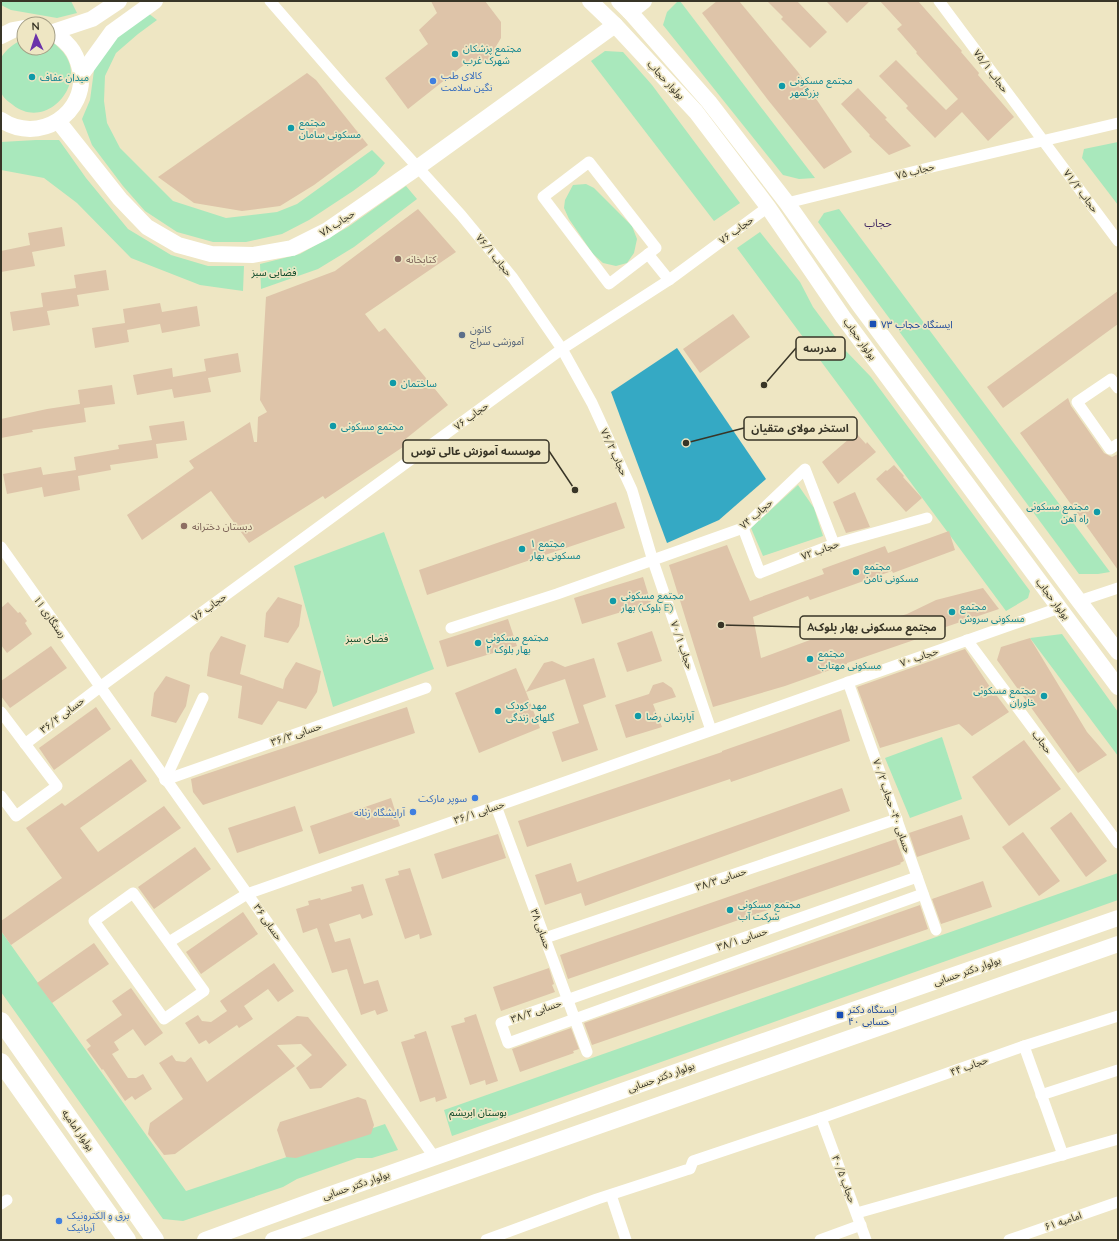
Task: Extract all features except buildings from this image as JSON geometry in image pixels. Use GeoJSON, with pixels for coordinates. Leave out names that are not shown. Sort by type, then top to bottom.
{"type":"FeatureCollection","features":[{"type":"Feature","properties":{"kind":"main road"},"geometry":{"type":"LineString","coordinates":[[56,30],[92,19],[119,1]]}},
{"type":"Feature","properties":{"kind":"main road"},"geometry":{"type":"LineString","coordinates":[[81,75],[112,32],[155,1]]}},
{"type":"Feature","properties":{"kind":"main road","name":"بولوار حجاب"},"geometry":{"type":"LineString","coordinates":[[590,1],[615,25],[696,112],[768,207],[843,317],[1118,687]]}},
{"type":"Feature","properties":{"kind":"main road"},"geometry":{"type":"LineString","coordinates":[[624,6],[644,1]]}},
{"type":"Feature","properties":{"kind":"main road","name":"بولوار حجاب"},"geometry":{"type":"LineString","coordinates":[[624,6],[709,102],[787,202],[860,306],[1118,652]]}},
{"type":"Feature","properties":{"kind":"main road","name":"حجاب ۷۸"},"geometry":{"type":"LineString","coordinates":[[58,121],[120,199],[147,226],[178,245],[211,254],[253,255],[292,248],[326,231],[417,168],[615,25]]}},
{"type":"Feature","properties":{"kind":"main road"},"geometry":{"type":"LineString","coordinates":[[1,36],[16,29]]}},
{"type":"Feature","properties":{"kind":"main road"},"geometry":{"type":"LineString","coordinates":[[3,123],[20,128],[33,129],[46,127],[58,121],[68,112],[76,101],[80,88],[81,75],[79,62],[73,50],[64,40],[56,35]]}},
{"type":"Feature","properties":{"kind":"main road"},"geometry":{"type":"LineString","coordinates":[[843,317],[860,306]]}},
{"type":"Feature","properties":{"kind":"main road","name":"بولوار دکتر حسابی"},"geometry":{"type":"LineString","coordinates":[[205,1240],[715,1058],[1118,918]]}},
{"type":"Feature","properties":{"kind":"main road"},"geometry":{"type":"LineString","coordinates":[[273,1240],[1118,944]]}},
{"type":"Feature","properties":{"kind":"main road","name":"بولوار امامیه"},"geometry":{"type":"LineString","coordinates":[[1,1021],[155,1240]]}},
{"type":"Feature","properties":{"kind":"main road"},"geometry":{"type":"LineString","coordinates":[[715,1058],[724,1081]]}},
{"type":"Feature","properties":{"kind":"main road"},"geometry":{"type":"LineString","coordinates":[[1,1062],[127,1240]]}},
{"type":"Feature","properties":{"kind":"street","name":"حجاب ۷۶/۱"},"geometry":{"type":"LineString","coordinates":[[270,1],[417,168],[461,214],[513,278],[562,349]]}},
{"type":"Feature","properties":{"kind":"street","name":"حجاب ۷۵/۱"},"geometry":{"type":"LineString","coordinates":[[939,1],[1043,141]]}},
{"type":"Feature","properties":{"kind":"street","name":"حجاب ۷۵"},"geometry":{"type":"LineString","coordinates":[[787,202],[1118,123]]}},
{"type":"Feature","properties":{"kind":"street","name":"حجاب ۷۱/۲"},"geometry":{"type":"LineString","coordinates":[[1043,141],[1118,241]]}},
{"type":"Feature","properties":{"kind":"street"},"geometry":{"type":"LineString","coordinates":[[589,162],[656,248],[648,254],[609,284],[543,197],[589,162]]}},
{"type":"Feature","properties":{"kind":"street","name":"حجاب ۷۶"},"geometry":{"type":"LineString","coordinates":[[100,687],[562,349],[669,280],[768,207]]}},
{"type":"Feature","properties":{"kind":"street"},"geometry":{"type":"LineString","coordinates":[[648,254],[669,280]]}},
{"type":"Feature","properties":{"kind":"street","name":"حجاب ۷۶/۲"},"geometry":{"type":"LineString","coordinates":[[562,349],[592,403],[632,490],[653,560]]}},
{"type":"Feature","properties":{"kind":"street"},"geometry":{"type":"LineString","coordinates":[[1118,388],[1111,378],[1077,402],[1110,449],[1118,444]]}},
{"type":"Feature","properties":{"kind":"street","name":"حجاب ۷۴"},"geometry":{"type":"LineString","coordinates":[[452,628],[557,594],[743,528],[805,469],[834,544]]}},
{"type":"Feature","properties":{"kind":"street","name":"حجاب ۷۲"},"geometry":{"type":"LineString","coordinates":[[743,528],[760,573],[834,544],[927,518]]}},
{"type":"Feature","properties":{"kind":"street","name":"رستگاری ۱۱"},"geometry":{"type":"LineString","coordinates":[[1,547],[100,687]]}},
{"type":"Feature","properties":{"kind":"street","name":"حجاب ۷۰/۱"},"geometry":{"type":"LineString","coordinates":[[653,560],[711,730]]}},
{"type":"Feature","properties":{"kind":"street"},"geometry":{"type":"LineString","coordinates":[[1079,601],[1118,588]]}},
{"type":"Feature","properties":{"kind":"street","name":"حجاب ۷۰"},"geometry":{"type":"LineString","coordinates":[[711,730],[1059,608]]}},
{"type":"Feature","properties":{"kind":"street","name":"حجاب"},"geometry":{"type":"LineString","coordinates":[[967,640],[1118,843]]}},
{"type":"Feature","properties":{"kind":"street","name":"حسابی ۴۰- حجاب ۷۰/۲"},"geometry":{"type":"LineString","coordinates":[[848,682],[936,930]]}},
{"type":"Feature","properties":{"kind":"street","name":"حسابی ۳۶/۴"},"geometry":{"type":"LineString","coordinates":[[25,744],[100,687]]}},
{"type":"Feature","properties":{"kind":"street","name":"حسابی ۳۶"},"geometry":{"type":"LineString","coordinates":[[100,687],[435,1158]]}},
{"type":"Feature","properties":{"kind":"street","name":"حسابی ۳۶/۳"},"geometry":{"type":"LineString","coordinates":[[165,780],[426,688]]}},
{"type":"Feature","properties":{"kind":"street"},"geometry":{"type":"LineString","coordinates":[[165,780],[203,698]]}},
{"type":"Feature","properties":{"kind":"street"},"geometry":{"type":"LineString","coordinates":[[1,712],[57,786],[16,816],[1,796]]}},
{"type":"Feature","properties":{"kind":"street","name":"حسابی ۳۶/۱"},"geometry":{"type":"LineString","coordinates":[[169,942],[247,894],[711,730]]}},
{"type":"Feature","properties":{"kind":"street","name":"حسابی ۳۸"},"geometry":{"type":"LineString","coordinates":[[496,806],[587,1052]]}},
{"type":"Feature","properties":{"kind":"street","name":"حسابی ۳۸/۳"},"geometry":{"type":"LineString","coordinates":[[545,938],[897,819]]}},
{"type":"Feature","properties":{"kind":"street","name":"حسابی ۳۸/۱"},"geometry":{"type":"LineString","coordinates":[[568,1000],[917,877]]}},
{"type":"Feature","properties":{"kind":"street"},"geometry":{"type":"LineString","coordinates":[[133,892],[169,942],[204,991],[164,1019],[94,921],[133,892]]}},
{"type":"Feature","properties":{"kind":"street","name":"حسابی ۳۸/۱"},"geometry":{"type":"LineString","coordinates":[[574,1019],[923,894]]}},
{"type":"Feature","properties":{"kind":"street","name":"حسابی ۳۸/۲"},"geometry":{"type":"LineString","coordinates":[[568,1000],[501,1023],[508,1043],[574,1019]]}},
{"type":"Feature","properties":{"kind":"street","name":"حجاب ۴۴"},"geometry":{"type":"LineString","coordinates":[[611,1195],[690,1169],[693,1161],[821,1118],[1024,1046],[1118,1016]]}},
{"type":"Feature","properties":{"kind":"street"},"geometry":{"type":"LineString","coordinates":[[1024,1046],[1063,1155]]}},
{"type":"Feature","properties":{"kind":"street"},"geometry":{"type":"LineString","coordinates":[[1042,1095],[1118,1070]]}},
{"type":"Feature","properties":{"kind":"street","name":"حجاب ۴۰/۵"},"geometry":{"type":"LineString","coordinates":[[821,1118],[866,1240]]}},
{"type":"Feature","properties":{"kind":"street"},"geometry":{"type":"LineString","coordinates":[[857,1213],[1118,1139]]}},
{"type":"Feature","properties":{"kind":"street"},"geometry":{"type":"LineString","coordinates":[[486,1240],[611,1195],[626,1240]]}},
{"type":"Feature","properties":{"kind":"street","name":"امامیه ۶۱"},"geometry":{"type":"LineString","coordinates":[[1009,1240],[1118,1202]]}},
{"type":"Feature","properties":{"kind":"street"},"geometry":{"type":"LineString","coordinates":[[820,1240],[861,1225]]}},
{"type":"Feature","properties":{"kind":"green space"},"geometry":{"type":"Polygon","coordinates":[[[1,1],[71,1],[77,13],[57,18],[56,16],[46,16],[11,10],[1,5],[1,1]]]}},
{"type":"Feature","properties":{"kind":"green space"},"geometry":{"type":"Polygon","coordinates":[[[678,1],[680,1],[815,178],[799,179],[783,175],[663,25],[667,12],[678,1]]]}},
{"type":"Feature","properties":{"kind":"green space"},"geometry":{"type":"Polygon","coordinates":[[[148,13],[157,20],[116,53],[105,76],[104,101],[107,123],[120,148],[173,201],[226,218],[277,212],[297,204],[372,150],[385,163],[376,174],[353,191],[309,220],[282,234],[246,242],[213,242],[177,232],[145,211],[123,186],[92,145],[82,119],[90,100],[95,63],[116,37],[148,13]]]}},
{"type":"Feature","properties":{"kind":"green space","name":"میدان عفاف"},"geometry":{"type":"Polygon","coordinates":[[[16,43],[16,56],[56,56],[56,45],[68,60],[71,73],[69,86],[62,98],[52,107],[40,112],[26,112],[13,105],[2,94],[1,58],[10,47],[16,43]]]}},
{"type":"Feature","properties":{"kind":"green space"},"geometry":{"type":"Polygon","coordinates":[[[605,51],[623,52],[652,85],[740,203],[714,221],[591,61],[605,51]]]}},
{"type":"Feature","properties":{"kind":"green space"},"geometry":{"type":"Polygon","coordinates":[[[59,140],[86,178],[128,229],[171,255],[208,266],[244,266],[243,291],[200,285],[131,258],[77,203],[44,178],[1,170],[1,142],[59,140]]]}},
{"type":"Feature","properties":{"kind":"green space"},"geometry":{"type":"Polygon","coordinates":[[[1118,142],[1118,205],[1082,158],[1084,149],[1118,142]]]}},
{"type":"Feature","properties":{"kind":"green space"},"geometry":{"type":"Polygon","coordinates":[[[586,184],[594,188],[632,226],[637,239],[634,253],[627,263],[616,266],[603,263],[593,254],[569,219],[564,208],[565,200],[573,185],[586,184]]]}},
{"type":"Feature","properties":{"kind":"green space","name":"فضایی سبز"},"geometry":{"type":"Polygon","coordinates":[[[406,186],[417,199],[354,247],[318,269],[261,289],[260,264],[300,254],[348,227],[406,186]]]}},
{"type":"Feature","properties":{"kind":"green space"},"geometry":{"type":"Polygon","coordinates":[[[839,209],[1110,572],[1098,574],[1079,574],[818,222],[824,213],[839,209]]]}},
{"type":"Feature","properties":{"kind":"green space"},"geometry":{"type":"Polygon","coordinates":[[[760,232],[800,282],[813,307],[845,350],[871,377],[1030,591],[1028,598],[1006,611],[737,248],[760,232]]]}},
{"type":"Feature","properties":{"kind":"green space"},"geometry":{"type":"Polygon","coordinates":[[[798,485],[814,508],[823,536],[763,556],[751,528],[798,485]]]}},
{"type":"Feature","properties":{"kind":"green space","name":"فضای سبز"},"geometry":{"type":"Polygon","coordinates":[[[384,532],[434,669],[333,707],[294,566],[384,532]]]}},
{"type":"Feature","properties":{"kind":"green space"},"geometry":{"type":"Polygon","coordinates":[[[1062,634],[1118,712],[1118,756],[1030,638],[1062,634]]]}},
{"type":"Feature","properties":{"kind":"green space"},"geometry":{"type":"Polygon","coordinates":[[[942,737],[962,799],[910,818],[885,758],[942,737]]]}},
{"type":"Feature","properties":{"kind":"green space","name":"بوستان ابریشم"},"geometry":{"type":"Polygon","coordinates":[[[1118,873],[1118,900],[452,1136],[444,1110],[1118,873]]]}},
{"type":"Feature","properties":{"kind":"green space"},"geometry":{"type":"Polygon","coordinates":[[[1,931],[186,1191],[385,1124],[398,1150],[372,1158],[357,1158],[297,1179],[283,1187],[183,1221],[163,1219],[1,992],[1,931]]]}},
{"type":"Feature","properties":{"kind":"water"},"geometry":{"type":"Polygon","coordinates":[[[677,348],[766,479],[719,520],[667,543],[611,392],[677,348]]]}},
{"type":"Feature","properties":{"kind":"place","name":"مجتمع پزشکان شهرک غرب"},"geometry":{"type":"Point","coordinates":[455,54]}},
{"type":"Feature","properties":{"kind":"place","name":"میدان عفاف"},"geometry":{"type":"Point","coordinates":[32,77]}},
{"type":"Feature","properties":{"kind":"place","name":"کالای طب نگین سلامت"},"geometry":{"type":"Point","coordinates":[433,81]}},
{"type":"Feature","properties":{"kind":"place","name":"مجتمع مسکونی بزرگمهر"},"geometry":{"type":"Point","coordinates":[782,86]}},
{"type":"Feature","properties":{"kind":"place","name":"مجتمع مسکونی سامان"},"geometry":{"type":"Point","coordinates":[291,128]}},
{"type":"Feature","properties":{"kind":"place","name":"کتابخانه"},"geometry":{"type":"Point","coordinates":[398,259]}},
{"type":"Feature","properties":{"kind":"place","name":"ایستگاه حجاب ۷۳"},"geometry":{"type":"Point","coordinates":[873,324]}},
{"type":"Feature","properties":{"kind":"place","name":"کانون آموزشی سراج"},"geometry":{"type":"Point","coordinates":[462,335]}},
{"type":"Feature","properties":{"kind":"place","name":"ساختمان"},"geometry":{"type":"Point","coordinates":[393,383]}},
{"type":"Feature","properties":{"kind":"place","name":"مدرسه"},"geometry":{"type":"Point","coordinates":[764,385]}},
{"type":"Feature","properties":{"kind":"place","name":"مجتمع مسکونی"},"geometry":{"type":"Point","coordinates":[333,426]}},
{"type":"Feature","properties":{"kind":"place","name":"استخر مولای متقیان"},"geometry":{"type":"Point","coordinates":[686,443]}},
{"type":"Feature","properties":{"kind":"place","name":"موسسه آموزش عالی توس"},"geometry":{"type":"Point","coordinates":[575,490]}},
{"type":"Feature","properties":{"kind":"place","name":"مجتمع مسکونی راه آهن"},"geometry":{"type":"Point","coordinates":[1097,512]}},
{"type":"Feature","properties":{"kind":"place","name":"دبستان دخترانه"},"geometry":{"type":"Point","coordinates":[184,526]}},
{"type":"Feature","properties":{"kind":"place","name":"۱ مجتمع مسکونی بهار"},"geometry":{"type":"Point","coordinates":[522,549]}},
{"type":"Feature","properties":{"kind":"place","name":"مجتمع مسکونی ثامن"},"geometry":{"type":"Point","coordinates":[856,572]}},
{"type":"Feature","properties":{"kind":"place","name":"مجتمع مسکونی بهار (بلوک E)"},"geometry":{"type":"Point","coordinates":[613,601]}},
{"type":"Feature","properties":{"kind":"place","name":"مجتمع مسکونی سروش"},"geometry":{"type":"Point","coordinates":[952,612]}},
{"type":"Feature","properties":{"kind":"place","name":"Aمجتمع مسکونی بهار بلوک"},"geometry":{"type":"Point","coordinates":[721,625]}},
{"type":"Feature","properties":{"kind":"place","name":"مجتمع مسکونی بهار بلوک ۲"},"geometry":{"type":"Point","coordinates":[478,643]}},
{"type":"Feature","properties":{"kind":"place","name":"مجتمع مسکونی مهتاب"},"geometry":{"type":"Point","coordinates":[810,659]}},
{"type":"Feature","properties":{"kind":"place","name":"مجتمع مسکونی خاوران"},"geometry":{"type":"Point","coordinates":[1044,696]}},
{"type":"Feature","properties":{"kind":"place","name":"مهد کودک گلهای زندگی"},"geometry":{"type":"Point","coordinates":[498,711]}},
{"type":"Feature","properties":{"kind":"place","name":"آپارتمان رضا"},"geometry":{"type":"Point","coordinates":[638,716]}},
{"type":"Feature","properties":{"kind":"place","name":"سوپر مارکت"},"geometry":{"type":"Point","coordinates":[475,798]}},
{"type":"Feature","properties":{"kind":"place","name":"آرایشگاه زنانه"},"geometry":{"type":"Point","coordinates":[413,812]}},
{"type":"Feature","properties":{"kind":"place","name":"مجتمع مسکونی شرکت آب"},"geometry":{"type":"Point","coordinates":[730,910]}},
{"type":"Feature","properties":{"kind":"place","name":"ایستگاه دکتر حسابی ۴۰"},"geometry":{"type":"Point","coordinates":[840,1015]}},
{"type":"Feature","properties":{"kind":"place","name":"برق و الکترونیک آریانیک"},"geometry":{"type":"Point","coordinates":[59,1221]}},
{"type":"Feature","properties":{"kind":"district","name":"حجاب"},"geometry":{"type":"Point","coordinates":[878,223]}}]}
